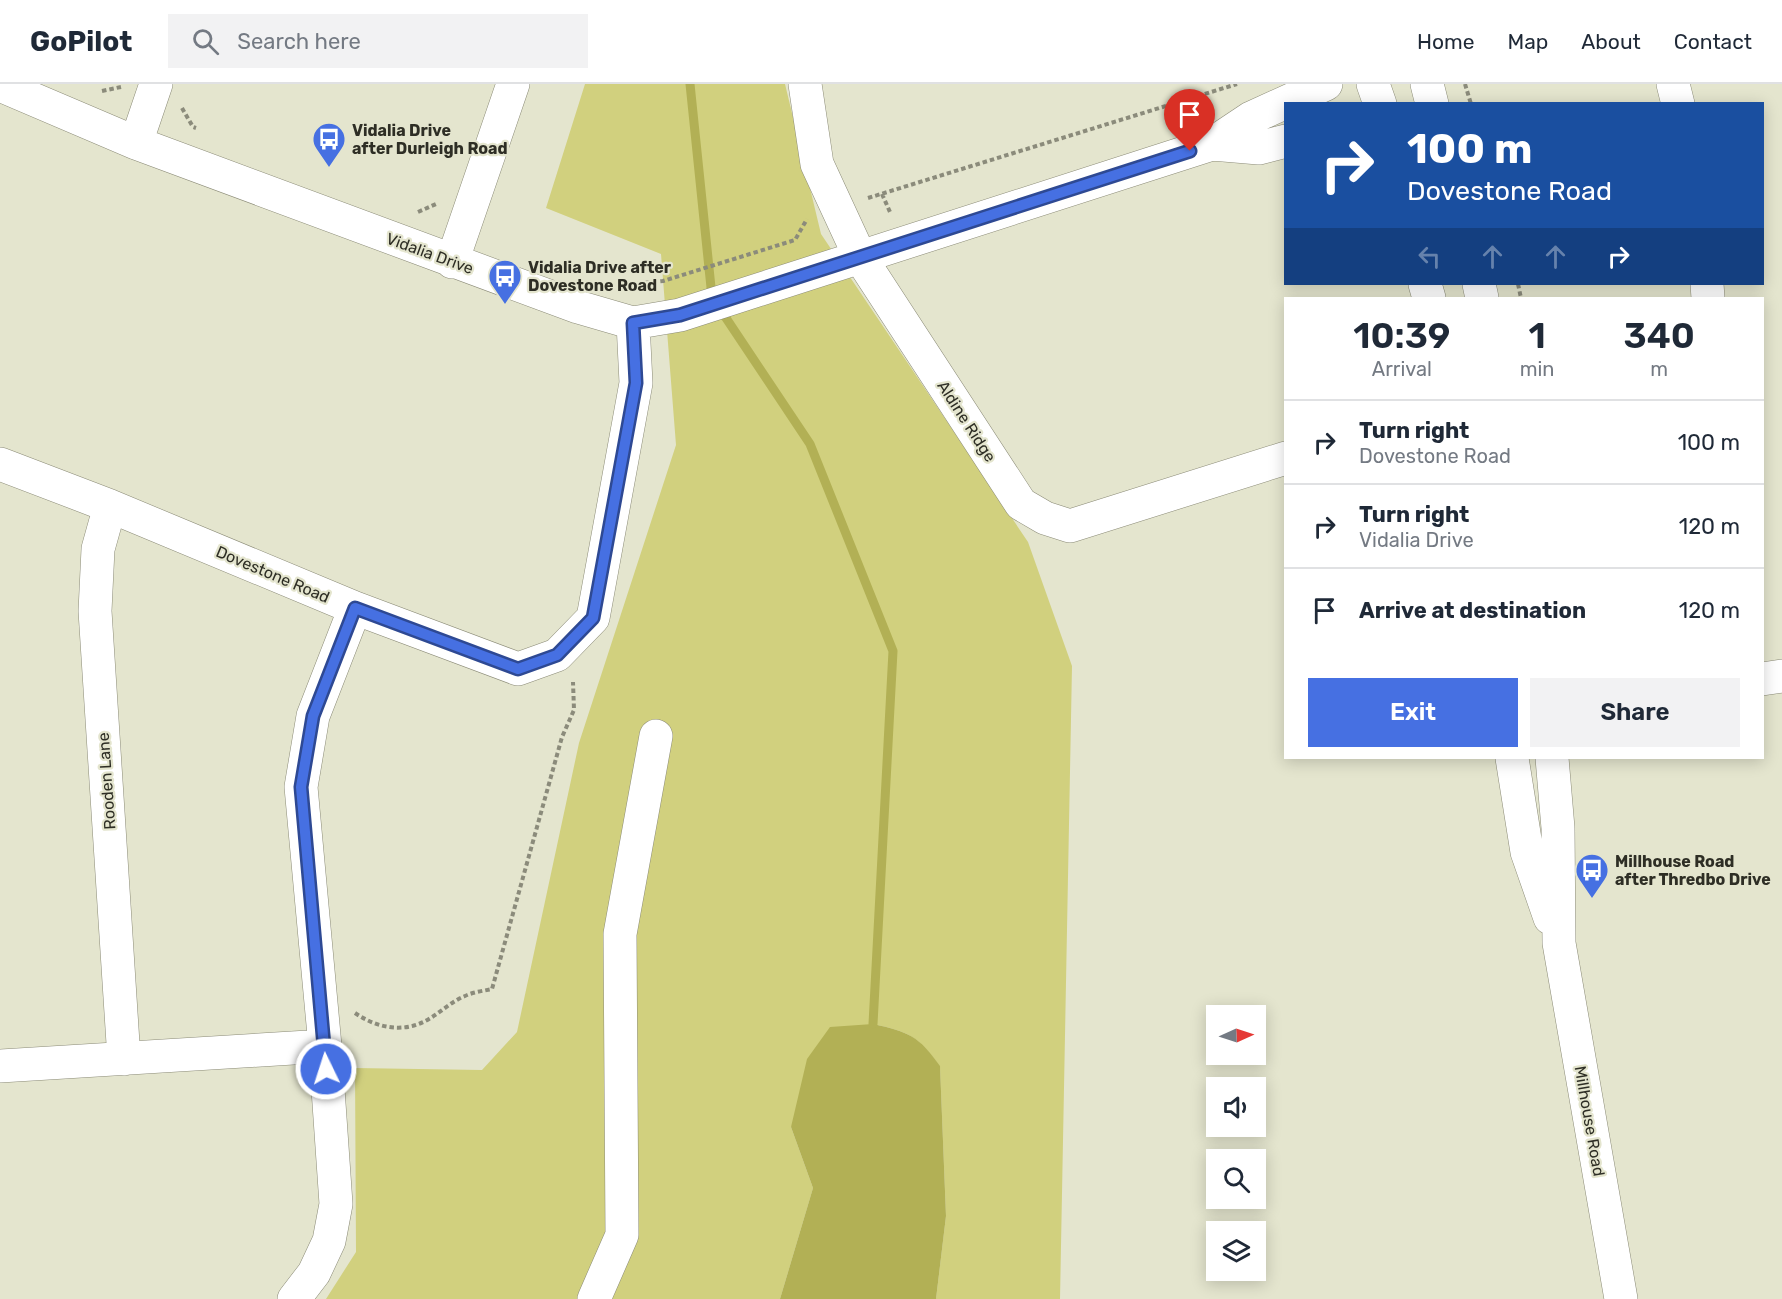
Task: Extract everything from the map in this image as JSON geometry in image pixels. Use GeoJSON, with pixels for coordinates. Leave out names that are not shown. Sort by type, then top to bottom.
{"type":"FeatureCollection","features":[{"type":"Feature","properties":{"kind":"street"},"geometry":{"type":"LineString","coordinates":[[452,262],[513,84]]}},
{"type":"Feature","properties":{"kind":"street","name":"Aldine Ridge"},"geometry":{"type":"LineString","coordinates":[[804,84],[817,164],[860,257],[1021,504],[1045,518],[1070,526],[1284,459]]}},
{"type":"Feature","properties":{"kind":"street","name":"Vidalia Drive"},"geometry":{"type":"LineString","coordinates":[[1286,102],[1326,84]]}},
{"type":"Feature","properties":{"kind":"street"},"geometry":{"type":"LineString","coordinates":[[1373,84],[1379,102]]}},
{"type":"Feature","properties":{"kind":"street"},"geometry":{"type":"LineString","coordinates":[[1673,84],[1678,102]]}},
{"type":"Feature","properties":{"kind":"street","name":"Vidalia Drive"},"geometry":{"type":"LineString","coordinates":[[0,85],[136,143],[452,262],[633,323],[680,315],[1212,144],[1251,118],[1284,103]]}},
{"type":"Feature","properties":{"kind":"street"},"geometry":{"type":"LineString","coordinates":[[136,143],[154,90]]}},
{"type":"Feature","properties":{"kind":"street","name":"Vidalia Drive"},"geometry":{"type":"LineString","coordinates":[[1212,144],[1259,148],[1284,142]]}},
{"type":"Feature","properties":{"kind":"street","name":"Dovestone Road"},"geometry":{"type":"LineString","coordinates":[[0,464],[110,506],[355,608],[518,669],[557,655],[593,618],[636,383],[633,323]]}},
{"type":"Feature","properties":{"kind":"street","name":"Rooden Lane"},"geometry":{"type":"LineString","coordinates":[[110,506],[98,549],[95,611],[124,1059]]}},
{"type":"Feature","properties":{"kind":"street"},"geometry":{"type":"LineString","coordinates":[[294,1299],[314,1273],[329,1241],[336,1204],[325,1046],[301,787],[313,716],[355,608]]}},
{"type":"Feature","properties":{"kind":"street"},"geometry":{"type":"LineString","coordinates":[[1764,679],[1782,676]]}},
{"type":"Feature","properties":{"kind":"street"},"geometry":{"type":"LineString","coordinates":[[594,1299],[622,1235],[620,934],[656,736]]}},
{"type":"Feature","properties":{"kind":"street","name":"Millhouse Road"},"geometry":{"type":"LineString","coordinates":[[1512,759],[1527,852],[1559,943]]}},
{"type":"Feature","properties":{"kind":"street","name":"Millhouse Road"},"geometry":{"type":"LineString","coordinates":[[1552,759],[1558,828],[1559,943],[1621,1299]]}},
{"type":"Feature","properties":{"kind":"street"},"geometry":{"type":"LineString","coordinates":[[0,1066],[325,1046]]}},
{"type":"Feature","properties":{"kind":"path"},"geometry":{"type":"LineString","coordinates":[[621,285],[663,281],[795,240],[809,216],[1237,84]]}},
{"type":"Feature","properties":{"kind":"path"},"geometry":{"type":"LineString","coordinates":[[1465,84],[1470,102]]}},
{"type":"Feature","properties":{"kind":"path"},"geometry":{"type":"LineString","coordinates":[[94,93],[125,86],[154,90],[183,108],[193,127],[204,131]]}},
{"type":"Feature","properties":{"kind":"path"},"geometry":{"type":"LineString","coordinates":[[416,213],[446,199],[470,207]]}},
{"type":"Feature","properties":{"kind":"shaded area"},"geometry":{"type":"Polygon","coordinates":[[[585,84],[785,84],[821,234],[1028,542],[1072,666],[1060,1299],[936,1299],[946,1216],[940,1067],[926,1048],[912,1037],[873,1024],[791,1127],[813,1188],[780,1299],[326,1299],[356,1252],[355,1068],[482,1070],[517,1032],[579,743],[676,445],[661,254],[546,208],[585,84]]]}},
{"type":"Feature","properties":{"kind":"shaded area"},"geometry":{"type":"Polygon","coordinates":[[[873,1024],[912,1037],[926,1048],[940,1066],[946,1216],[936,1299],[780,1299],[813,1188],[791,1127],[807,1059],[830,1027],[873,1024]]]}},
{"type":"Feature","properties":{"kind":"waterway"},"geometry":{"type":"LineString","coordinates":[[690,84],[712,297],[810,444],[893,651],[873,1024]]}},
{"type":"Feature","properties":{"kind":"place","name":"Vidalia Drive after Durleigh Road"},"geometry":{"type":"Point","coordinates":[329,168]}},
{"type":"Feature","properties":{"kind":"place","name":"Vidalia Drive after Dovestone Road"},"geometry":{"type":"Point","coordinates":[505,305]}},
{"type":"Feature","properties":{"kind":"place","name":"Millhouse Road after Thredbo Drive"},"geometry":{"type":"Point","coordinates":[1592,899]}},
{"type":"Feature","properties":{"kind":"route"},"geometry":{"type":"LineString","coordinates":[[326,1069],[301,787],[313,716],[355,608],[518,669],[557,655],[593,618],[636,383],[633,323],[680,315],[1190,151]]}}]}
